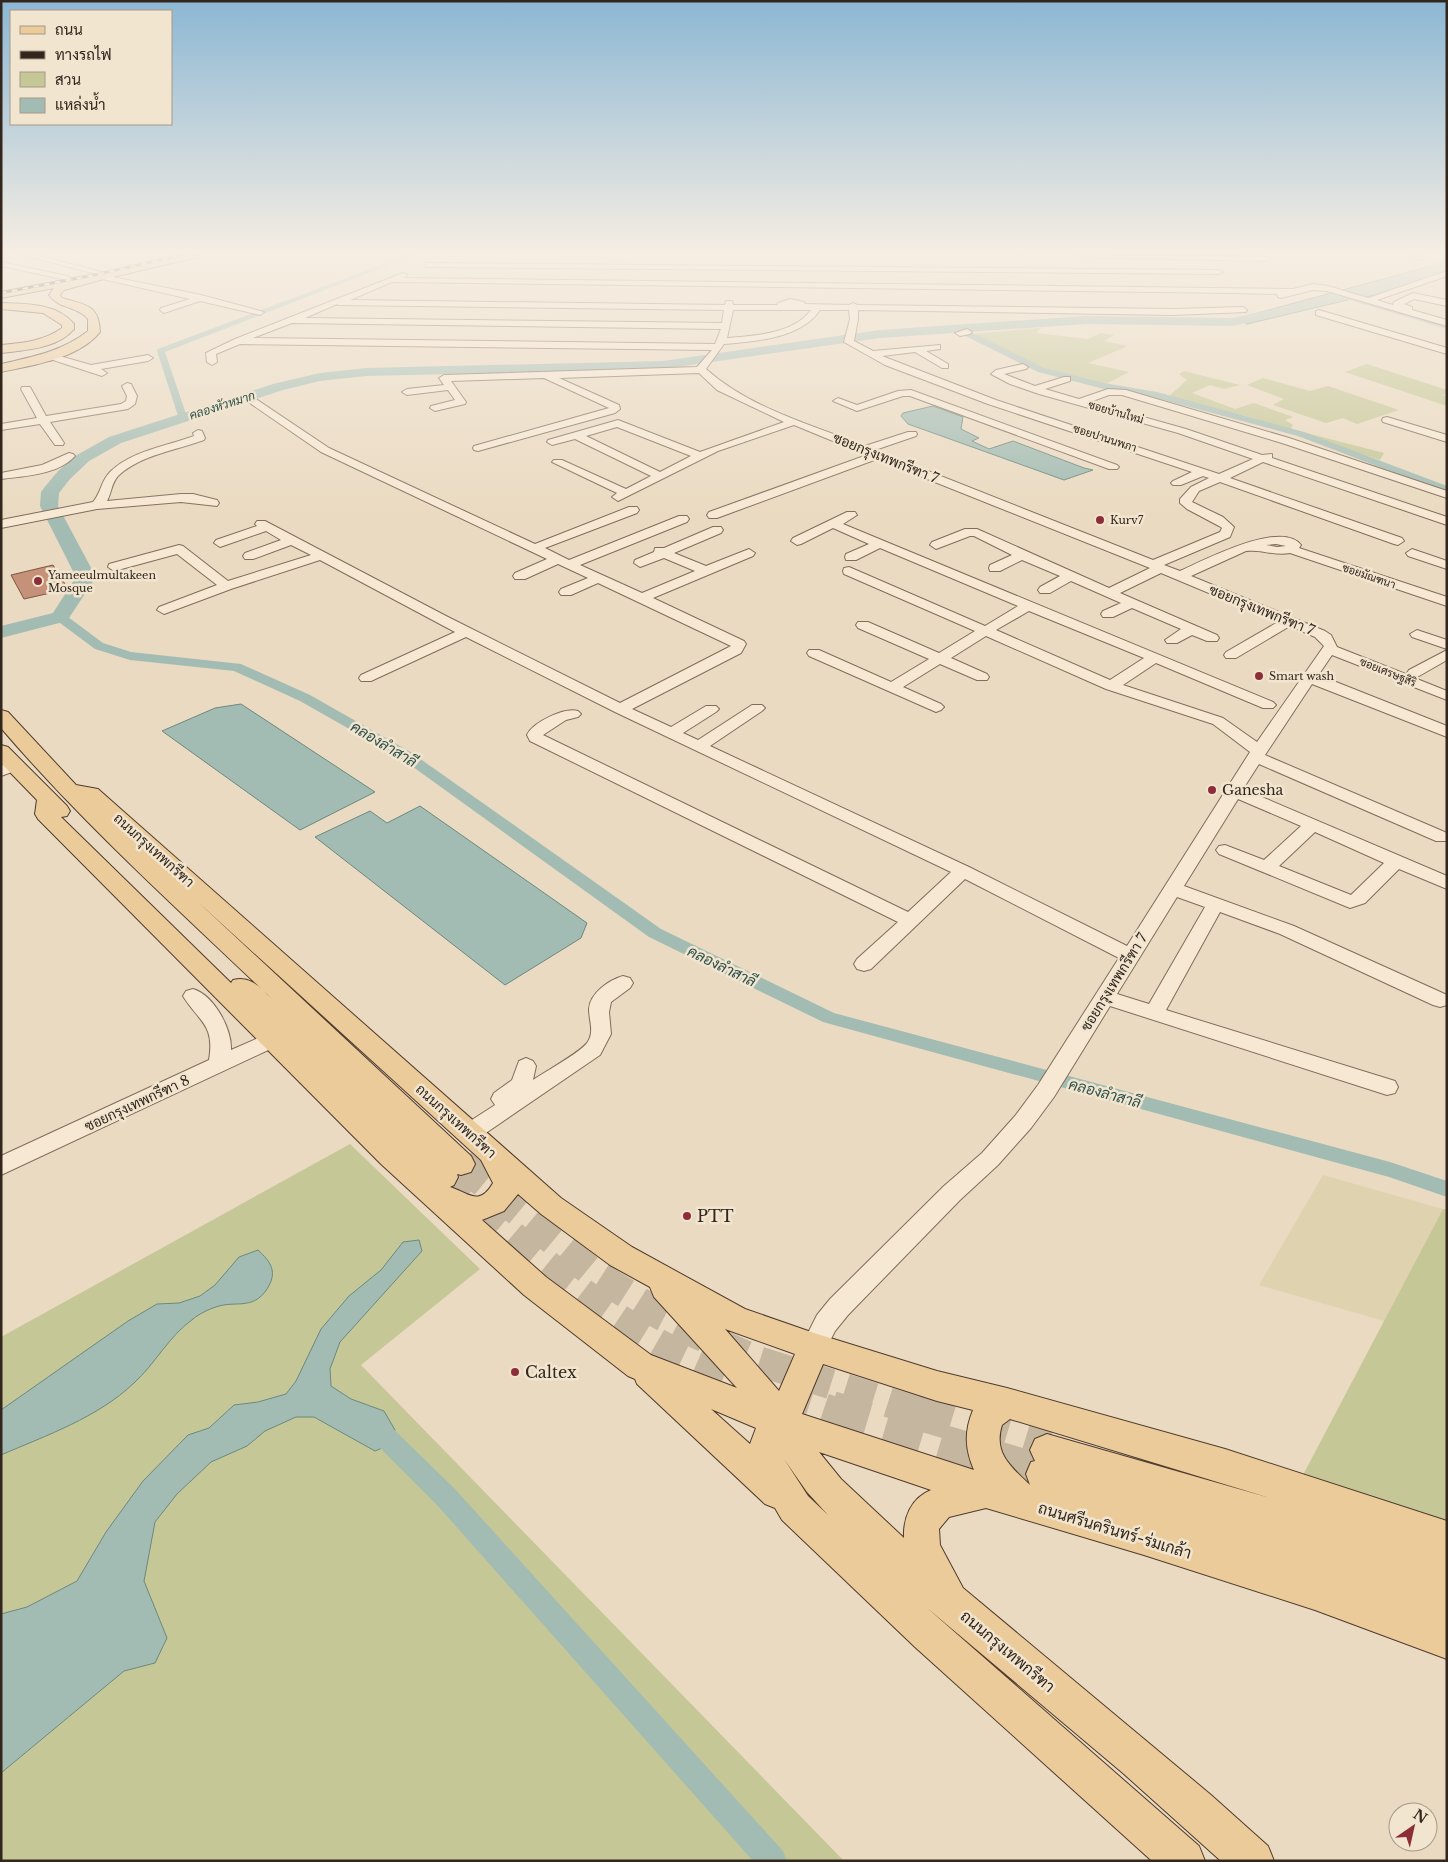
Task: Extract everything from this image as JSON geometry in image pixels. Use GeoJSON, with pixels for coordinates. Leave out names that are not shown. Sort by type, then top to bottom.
{"type":"FeatureCollection","features":[{"type":"Feature","properties":{"kind":"main road"},"geometry":{"type":"LineString","coordinates":[[1,349],[28,346],[41,342]]}},
{"type":"Feature","properties":{"kind":"main road"},"geometry":{"type":"LineString","coordinates":[[1,358],[37,351],[63,342]]}},
{"type":"Feature","properties":{"kind":"main road"},"geometry":{"type":"LineString","coordinates":[[1,368],[53,354],[79,342]]}},
{"type":"Feature","properties":{"kind":"main road"},"geometry":{"type":"LineString","coordinates":[[1,375],[56,358],[92,342]]}},
{"type":"Feature","properties":{"kind":"main road"},"geometry":{"type":"LineString","coordinates":[[1,697],[40,740],[33,754]]}},
{"type":"Feature","properties":{"kind":"main road","name":"ถนนกรุงเทพกรีฑา"},"geometry":{"type":"LineString","coordinates":[[1,716],[33,754],[86,834],[264,1008],[535,1286],[640,1366],[687,1383],[782,1423],[804,1460],[827,1489],[878,1539],[954,1607],[1118,1742],[1253,1861]]}},
{"type":"Feature","properties":{"kind":"main road","name":"ถนนกรุงเทพกรีฑา"},"geometry":{"type":"LineString","coordinates":[[6,763],[59,795],[111,833],[461,1164]]}},
{"type":"Feature","properties":{"kind":"main road","name":"ถนนกรุงเทพกรีฑา"},"geometry":{"type":"LineString","coordinates":[[59,795],[91,793],[552,1206],[621,1256],[735,1319],[814,1347]]}},
{"type":"Feature","properties":{"kind":"main road","name":"ถนนกรุงเทพกรีฑา"},"geometry":{"type":"LineString","coordinates":[[59,795],[46,814],[391,1156],[435,1182]]}},
{"type":"Feature","properties":{"kind":"main road"},"geometry":{"type":"LineString","coordinates":[[435,1182],[470,1209],[485,1208],[502,1196],[508,1183],[505,1176],[472,1136]]}},
{"type":"Feature","properties":{"kind":"main road"},"geometry":{"type":"LineString","coordinates":[[651,1272],[737,1363],[782,1423]]}},
{"type":"Feature","properties":{"kind":"main road"},"geometry":{"type":"LineString","coordinates":[[796,1508],[777,1480],[767,1459],[767,1444],[770,1435],[782,1423],[814,1347],[937,1386],[1226,1466],[1447,1539]]}},
{"type":"Feature","properties":{"kind":"main road"},"geometry":{"type":"LineString","coordinates":[[640,1366],[796,1508],[928,1634],[1184,1861]]}},
{"type":"Feature","properties":{"kind":"main road"},"geometry":{"type":"LineString","coordinates":[[1007,1404],[988,1416],[981,1439],[982,1449],[988,1465],[998,1478],[1038,1476]]}},
{"type":"Feature","properties":{"kind":"main road","name":"ถนนศรีนครินทร์-ร่มเกล้า"},"geometry":{"type":"LineString","coordinates":[[782,1423],[988,1492],[1038,1476],[1307,1526],[1447,1576]]}},
{"type":"Feature","properties":{"kind":"main road","name":"ถนนศรีนครินทร์-ร่มเกล้า"},"geometry":{"type":"LineString","coordinates":[[1038,1476],[1306,1551],[1447,1602]]}},
{"type":"Feature","properties":{"kind":"main road","name":"ถนนศรีนครินทร์-ร่มเกล้า"},"geometry":{"type":"LineString","coordinates":[[1038,1476],[1144,1538],[1315,1591],[1447,1640]]}},
{"type":"Feature","properties":{"kind":"main road"},"geometry":{"type":"LineString","coordinates":[[954,1607],[922,1548],[921,1523],[936,1505],[953,1498],[988,1492]]}},
{"type":"Feature","properties":{"kind":"street"},"geometry":{"type":"LineString","coordinates":[[212,362],[211,353],[236,342]]}},
{"type":"Feature","properties":{"kind":"street"},"geometry":{"type":"LineString","coordinates":[[427,342],[453,348],[495,342]]}},
{"type":"Feature","properties":{"kind":"street"},"geometry":{"type":"LineString","coordinates":[[661,342],[718,346],[737,342]]}},
{"type":"Feature","properties":{"kind":"street"},"geometry":{"type":"LineString","coordinates":[[407,392],[447,383],[545,375],[702,367],[719,342]]}},
{"type":"Feature","properties":{"kind":"street","name":"ซอยปานนพภา"},"geometry":{"type":"LineString","coordinates":[[850,342],[901,369],[990,402],[1202,472],[1224,476],[1398,541]]}},
{"type":"Feature","properties":{"kind":"street"},"geometry":{"type":"LineString","coordinates":[[1418,342],[1446,350]]}},
{"type":"Feature","properties":{"kind":"street"},"geometry":{"type":"LineString","coordinates":[[430,354],[435,344]]}},
{"type":"Feature","properties":{"kind":"street"},"geometry":{"type":"LineString","coordinates":[[873,354],[904,350],[919,351],[937,347]]}},
{"type":"Feature","properties":{"kind":"street"},"geometry":{"type":"LineString","coordinates":[[919,351],[945,366]]}},
{"type":"Feature","properties":{"kind":"street"},"geometry":{"type":"LineString","coordinates":[[56,358],[91,368],[106,375]]}},
{"type":"Feature","properties":{"kind":"street"},"geometry":{"type":"LineString","coordinates":[[91,368],[148,358]]}},
{"type":"Feature","properties":{"kind":"street","name":"ซอยกรุงเทพกรีฑา 7"},"geometry":{"type":"LineString","coordinates":[[702,367],[721,388],[793,422],[1156,566],[1289,621],[1320,634],[1329,645],[1309,679],[1271,732],[1236,792],[1046,1091],[1023,1122],[990,1159],[952,1193],[838,1307],[826,1323],[814,1347]]}},
{"type":"Feature","properties":{"kind":"street","name":"ซอยบ้านใหม่"},"geometry":{"type":"LineString","coordinates":[[1023,367],[996,374],[1036,389],[1182,431],[1447,521]]}},
{"type":"Feature","properties":{"kind":"street"},"geometry":{"type":"LineString","coordinates":[[478,448],[615,409],[545,375]]}},
{"type":"Feature","properties":{"kind":"street"},"geometry":{"type":"LineString","coordinates":[[1036,389],[1067,379]]}},
{"type":"Feature","properties":{"kind":"street"},"geometry":{"type":"LineString","coordinates":[[435,408],[461,402],[447,383]]}},
{"type":"Feature","properties":{"kind":"street"},"geometry":{"type":"LineString","coordinates":[[1,427],[127,406],[131,402],[132,396],[127,386]]}},
{"type":"Feature","properties":{"kind":"street"},"geometry":{"type":"LineString","coordinates":[[26,389],[59,444]]}},
{"type":"Feature","properties":{"kind":"street"},"geometry":{"type":"LineString","coordinates":[[1081,402],[1108,392],[1122,392],[1297,443],[1447,495]]}},
{"type":"Feature","properties":{"kind":"street"},"geometry":{"type":"LineString","coordinates":[[838,401],[857,408],[907,393],[1113,467]]}},
{"type":"Feature","properties":{"kind":"street"},"geometry":{"type":"LineString","coordinates":[[249,399],[325,450],[739,644],[736,650],[620,710]]}},
{"type":"Feature","properties":{"kind":"street"},"geometry":{"type":"LineString","coordinates":[[960,412],[990,402]]}},
{"type":"Feature","properties":{"kind":"street"},"geometry":{"type":"LineString","coordinates":[[1388,420],[1447,439]]}},
{"type":"Feature","properties":{"kind":"street"},"geometry":{"type":"LineString","coordinates":[[558,462],[622,495],[714,449],[793,422]]}},
{"type":"Feature","properties":{"kind":"street"},"geometry":{"type":"LineString","coordinates":[[552,442],[612,423],[623,424],[700,456]]}},
{"type":"Feature","properties":{"kind":"street"},"geometry":{"type":"LineString","coordinates":[[97,505],[104,498],[103,490],[106,481],[114,474],[150,454],[200,438],[198,433]]}},
{"type":"Feature","properties":{"kind":"street"},"geometry":{"type":"LineString","coordinates":[[714,515],[912,434]]}},
{"type":"Feature","properties":{"kind":"street"},"geometry":{"type":"LineString","coordinates":[[576,435],[660,476]]}},
{"type":"Feature","properties":{"kind":"street"},"geometry":{"type":"LineString","coordinates":[[1110,594],[1156,566],[1226,534],[1228,527],[1223,522],[1195,510],[1186,503],[1186,498],[1195,489],[1297,443]]}},
{"type":"Feature","properties":{"kind":"street"},"geometry":{"type":"LineString","coordinates":[[1156,449],[1224,476]]}},
{"type":"Feature","properties":{"kind":"street"},"geometry":{"type":"LineString","coordinates":[[1,476],[50,466],[62,462],[69,456]]}},
{"type":"Feature","properties":{"kind":"street"},"geometry":{"type":"LineString","coordinates":[[1177,483],[1202,472]]}},
{"type":"Feature","properties":{"kind":"street"},"geometry":{"type":"LineString","coordinates":[[1,524],[97,505],[181,498],[193,498],[212,503]]}},
{"type":"Feature","properties":{"kind":"street"},"geometry":{"type":"LineString","coordinates":[[535,548],[633,510]]}},
{"type":"Feature","properties":{"kind":"street"},"geometry":{"type":"LineString","coordinates":[[797,541],[851,515]]}},
{"type":"Feature","properties":{"kind":"street"},"geometry":{"type":"LineString","coordinates":[[521,541],[584,516]]}},
{"type":"Feature","properties":{"kind":"street"},"geometry":{"type":"LineString","coordinates":[[570,564],[683,519]]}},
{"type":"Feature","properties":{"kind":"street"},"geometry":{"type":"LineString","coordinates":[[833,524],[1268,705]]}},
{"type":"Feature","properties":{"kind":"street"},"geometry":{"type":"LineString","coordinates":[[220,543],[264,525],[466,632],[620,710],[962,871],[1131,956]]}},
{"type":"Feature","properties":{"kind":"street"},"geometry":{"type":"LineString","coordinates":[[640,563],[717,530]]}},
{"type":"Feature","properties":{"kind":"street"},"geometry":{"type":"LineString","coordinates":[[936,545],[973,532],[1212,638]]}},
{"type":"Feature","properties":{"kind":"street"},"geometry":{"type":"LineString","coordinates":[[241,536],[266,550]]}},
{"type":"Feature","properties":{"kind":"street"},"geometry":{"type":"LineString","coordinates":[[632,539],[706,571]]}},
{"type":"Feature","properties":{"kind":"street"},"geometry":{"type":"LineString","coordinates":[[249,556],[292,540]]}},
{"type":"Feature","properties":{"kind":"street","name":"ซอยมัณฑนา"},"geometry":{"type":"LineString","coordinates":[[1257,546],[1257,542],[1263,541],[1280,540],[1293,543],[1295,546],[1291,549],[1447,602]]}},
{"type":"Feature","properties":{"kind":"street"},"geometry":{"type":"LineString","coordinates":[[881,543],[850,564],[985,631],[1111,686],[1218,721],[1271,732]]}},
{"type":"Feature","properties":{"kind":"street"},"geometry":{"type":"LineString","coordinates":[[1180,576],[1243,548],[1257,546]]}},
{"type":"Feature","properties":{"kind":"street"},"geometry":{"type":"LineString","coordinates":[[114,568],[179,550],[226,586]]}},
{"type":"Feature","properties":{"kind":"street"},"geometry":{"type":"LineString","coordinates":[[642,598],[749,553]]}},
{"type":"Feature","properties":{"kind":"street"},"geometry":{"type":"LineString","coordinates":[[1412,553],[1447,565]]}},
{"type":"Feature","properties":{"kind":"street"},"geometry":{"type":"LineString","coordinates":[[995,568],[1022,555]]}},
{"type":"Feature","properties":{"kind":"street"},"geometry":{"type":"LineString","coordinates":[[164,610],[226,586],[321,556]]}},
{"type":"Feature","properties":{"kind":"street"},"geometry":{"type":"LineString","coordinates":[[520,576],[558,558]]}},
{"type":"Feature","properties":{"kind":"street"},"geometry":{"type":"LineString","coordinates":[[1045,590],[1070,576]]}},
{"type":"Feature","properties":{"kind":"street"},"geometry":{"type":"LineString","coordinates":[[566,592],[599,578]]}},
{"type":"Feature","properties":{"kind":"street"},"geometry":{"type":"LineString","coordinates":[[1108,614],[1133,603]]}},
{"type":"Feature","properties":{"kind":"street"},"geometry":{"type":"LineString","coordinates":[[892,687],[1030,605]]}},
{"type":"Feature","properties":{"kind":"street"},"geometry":{"type":"LineString","coordinates":[[1231,655],[1289,621]]}},
{"type":"Feature","properties":{"kind":"street"},"geometry":{"type":"LineString","coordinates":[[863,625],[982,677]]}},
{"type":"Feature","properties":{"kind":"street"},"geometry":{"type":"LineString","coordinates":[[1172,640],[1192,629]]}},
{"type":"Feature","properties":{"kind":"street"},"geometry":{"type":"LineString","coordinates":[[366,678],[466,632]]}},
{"type":"Feature","properties":{"kind":"street"},"geometry":{"type":"LineString","coordinates":[[1417,634],[1447,645]]}},
{"type":"Feature","properties":{"kind":"street"},"geometry":{"type":"LineString","coordinates":[[1329,645],[1343,643],[1447,686]]}},
{"type":"Feature","properties":{"kind":"street","name":"ซอยเศรษฐสิริ"},"geometry":{"type":"LineString","coordinates":[[1329,645],[1447,696]]}},
{"type":"Feature","properties":{"kind":"street"},"geometry":{"type":"LineString","coordinates":[[814,652],[936,707]]}},
{"type":"Feature","properties":{"kind":"street"},"geometry":{"type":"LineString","coordinates":[[1414,673],[1447,654]]}},
{"type":"Feature","properties":{"kind":"street"},"geometry":{"type":"LineString","coordinates":[[1111,686],[1156,658]]}},
{"type":"Feature","properties":{"kind":"street"},"geometry":{"type":"LineString","coordinates":[[1309,679],[1331,685],[1447,732]]}},
{"type":"Feature","properties":{"kind":"street"},"geometry":{"type":"LineString","coordinates":[[698,746],[757,708]]}},
{"type":"Feature","properties":{"kind":"street"},"geometry":{"type":"LineString","coordinates":[[672,733],[712,709]]}},
{"type":"Feature","properties":{"kind":"street"},"geometry":{"type":"LineString","coordinates":[[573,714],[561,717],[534,735],[536,738],[910,920]]}},
{"type":"Feature","properties":{"kind":"street"},"geometry":{"type":"LineString","coordinates":[[1218,721],[1258,754],[1442,837]]}},
{"type":"Feature","properties":{"kind":"street"},"geometry":{"type":"LineString","coordinates":[[1236,792],[1447,883]]}},
{"type":"Feature","properties":{"kind":"street"},"geometry":{"type":"LineString","coordinates":[[1266,868],[1313,825]]}},
{"type":"Feature","properties":{"kind":"street"},"geometry":{"type":"LineString","coordinates":[[1225,850],[1350,902],[1359,899],[1396,861]]}},
{"type":"Feature","properties":{"kind":"street"},"geometry":{"type":"LineString","coordinates":[[864,964],[962,871]]}},
{"type":"Feature","properties":{"kind":"street"},"geometry":{"type":"LineString","coordinates":[[1174,889],[1287,930],[1440,1000]]}},
{"type":"Feature","properties":{"kind":"street"},"geometry":{"type":"LineString","coordinates":[[1154,1014],[1216,903]]}},
{"type":"Feature","properties":{"kind":"street"},"geometry":{"type":"LineString","coordinates":[[472,1136],[593,1050],[602,1035],[602,1022],[599,1012],[600,1002],[623,983]]}},
{"type":"Feature","properties":{"kind":"street"},"geometry":{"type":"LineString","coordinates":[[193,996],[214,1018],[219,1028],[222,1048],[219,1065]]}},
{"type":"Feature","properties":{"kind":"street"},"geometry":{"type":"LineString","coordinates":[[1104,998],[1387,1087]]}},
{"type":"Feature","properties":{"kind":"street","name":"ซอยกรุงเทพกรีฑา 8"},"geometry":{"type":"LineString","coordinates":[[1,1166],[272,1040]]}},
{"type":"Feature","properties":{"kind":"street"},"geometry":{"type":"LineString","coordinates":[[472,1136],[521,1084],[526,1066]]}},
{"type":"Feature","properties":{"kind":"shaded area"},"geometry":{"type":"Polygon","coordinates":[[[1323,1175],[1443,1209],[1384,1321],[1259,1285],[1323,1175]]]}},
{"type":"Feature","properties":{"kind":"green space"},"geometry":{"type":"Polygon","coordinates":[[[986,342],[1108,342],[1128,346],[1088,363],[1129,372],[1104,385],[1055,373],[1030,364],[986,342]]]}},
{"type":"Feature","properties":{"kind":"green space"},"geometry":{"type":"Polygon","coordinates":[[[1367,364],[1447,390],[1447,394],[1443,395],[1447,397],[1447,406],[1345,372],[1367,364]]]}},
{"type":"Feature","properties":{"kind":"green space"},"geometry":{"type":"Polygon","coordinates":[[[1184,371],[1240,385],[1224,389],[1210,385],[1192,393],[1235,409],[1254,403],[1293,417],[1285,420],[1293,425],[1291,429],[1384,453],[1380,460],[1250,417],[1168,397],[1187,380],[1179,374],[1184,371]]]}},
{"type":"Feature","properties":{"kind":"green space"},"geometry":{"type":"Polygon","coordinates":[[[1263,378],[1310,391],[1328,386],[1399,410],[1357,424],[1343,418],[1326,423],[1273,405],[1284,399],[1247,385],[1263,378]]]}},
{"type":"Feature","properties":{"kind":"green space"},"geometry":{"type":"Polygon","coordinates":[[[350,1144],[480,1269],[361,1365],[844,1861],[1,1861],[1,1337],[350,1144]]]}},
{"type":"Feature","properties":{"kind":"green space"},"geometry":{"type":"Polygon","coordinates":[[[1443,1209],[1447,1210],[1447,1525],[1303,1475],[1443,1209]]]}},
{"type":"Feature","properties":{"kind":"water"},"geometry":{"type":"Polygon","coordinates":[[[933,406],[963,417],[961,429],[979,438],[972,441],[989,449],[1013,441],[1093,470],[1064,480],[908,424],[901,416],[903,413],[933,406]]]}},
{"type":"Feature","properties":{"kind":"water"},"geometry":{"type":"Polygon","coordinates":[[[241,704],[375,792],[300,830],[162,731],[215,708],[241,704]]]}},
{"type":"Feature","properties":{"kind":"water"},"geometry":{"type":"Polygon","coordinates":[[[420,806],[587,923],[581,938],[505,985],[315,837],[370,811],[387,823],[420,806]]]}},
{"type":"Feature","properties":{"kind":"water"},"geometry":{"type":"Polygon","coordinates":[[[419,1240],[422,1251],[340,1342],[330,1369],[331,1386],[351,1399],[384,1411],[395,1430],[387,1446],[375,1451],[314,1417],[296,1417],[265,1431],[247,1446],[211,1462],[177,1494],[155,1522],[144,1581],[167,1638],[155,1663],[124,1671],[1,1773],[1,1614],[27,1607],[77,1581],[106,1532],[143,1481],[188,1435],[209,1428],[234,1405],[258,1402],[286,1394],[296,1381],[321,1329],[349,1296],[381,1270],[403,1242],[419,1240]]]}},
{"type":"Feature","properties":{"kind":"water"},"geometry":{"type":"Polygon","coordinates":[[[258,1250],[272,1268],[270,1283],[262,1296],[249,1303],[223,1305],[198,1315],[184,1326],[142,1375],[120,1395],[71,1425],[1,1455],[1,1410],[128,1321],[157,1304],[179,1303],[200,1296],[215,1285],[239,1257],[258,1250]]]}},
{"type":"Feature","properties":{"kind":"building","name":"Yameeulmultakeen Mosque"},"geometry":{"type":"Polygon","coordinates":[[[53,565],[68,589],[24,599],[11,575],[53,565]]]}},
{"type":"Feature","properties":{"kind":"waterway"},"geometry":{"type":"LineString","coordinates":[[182,417],[161,351],[185,342]]}},
{"type":"Feature","properties":{"kind":"waterway","name":"คลองหัวหมาก"},"geometry":{"type":"LineString","coordinates":[[1,632],[60,617],[86,577],[49,506],[50,492],[64,475],[83,458],[115,440],[278,387],[320,377],[366,372],[663,365],[825,342]]}},
{"type":"Feature","properties":{"kind":"waterway"},"geometry":{"type":"LineString","coordinates":[[984,342],[1041,370],[1104,386],[1157,395],[1301,434],[1447,490]]}},
{"type":"Feature","properties":{"kind":"waterway","name":"คลองลำสาลี"},"geometry":{"type":"LineString","coordinates":[[60,617],[99,646],[130,656],[237,667],[305,698],[407,756],[655,933],[829,1018],[1390,1170],[1447,1189]]}},
{"type":"Feature","properties":{"kind":"waterway"},"geometry":{"type":"LineString","coordinates":[[374,1426],[446,1497],[773,1861]]}},
{"type":"Feature","properties":{"kind":"tunnel"},"geometry":{"type":"LineString","coordinates":[[461,1164],[589,1270],[657,1313],[697,1334],[758,1361],[919,1412]]}},
{"type":"Feature","properties":{"kind":"tunnel"},"geometry":{"type":"LineString","coordinates":[[444,1177],[574,1287],[659,1344],[723,1373],[835,1412]]}},
{"type":"Feature","properties":{"kind":"tunnel"},"geometry":{"type":"LineString","coordinates":[[831,1410],[1043,1474]]}},
{"type":"Feature","properties":{"kind":"tunnel"},"geometry":{"type":"LineString","coordinates":[[915,1410],[1047,1450]]}},
{"type":"Feature","properties":{"kind":"place","name":"Kurv7"},"geometry":{"type":"Point","coordinates":[1100,520]}},
{"type":"Feature","properties":{"kind":"place","name":"Yameeulmultakeen Mosque"},"geometry":{"type":"Point","coordinates":[38,581]}},
{"type":"Feature","properties":{"kind":"place","name":"Smart wash"},"geometry":{"type":"Point","coordinates":[1259,676]}},
{"type":"Feature","properties":{"kind":"place","name":"Ganesha"},"geometry":{"type":"Point","coordinates":[1212,790]}},
{"type":"Feature","properties":{"kind":"place","name":"PTT"},"geometry":{"type":"Point","coordinates":[687,1216]}},
{"type":"Feature","properties":{"kind":"place","name":"Caltex"},"geometry":{"type":"Point","coordinates":[515,1372]}}]}
